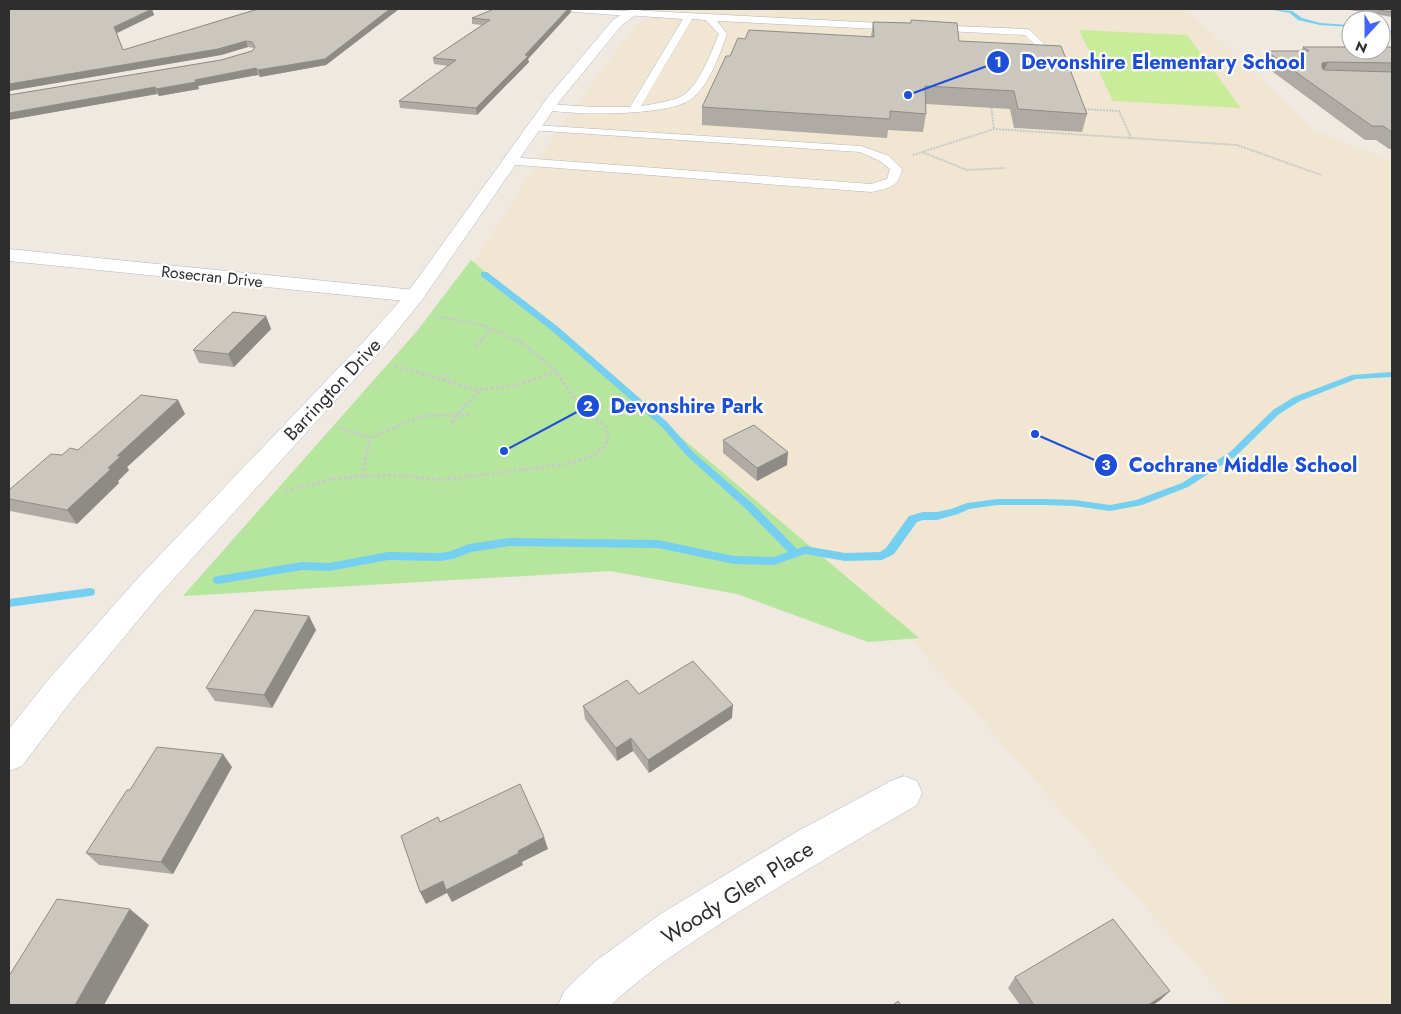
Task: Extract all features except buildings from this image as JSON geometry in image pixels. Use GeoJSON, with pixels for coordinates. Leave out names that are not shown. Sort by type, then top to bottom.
{"type":"FeatureCollection","features":[{"type":"Feature","properties":{"kind":"street"},"geometry":{"type":"LineString","coordinates":[[574,9],[633,11]]}},
{"type":"Feature","properties":{"kind":"street","name":"Barrington Drive"},"geometry":{"type":"LineString","coordinates":[[9,755],[60,690],[148,587],[375,343],[415,296],[448,252],[547,107],[604,37],[633,11]]}},
{"type":"Feature","properties":{"kind":"street","name":"Rosecran Drive"},"geometry":{"type":"LineString","coordinates":[[9,255],[415,296]]}},
{"type":"Feature","properties":{"kind":"street","name":"Woody Glen Place"},"geometry":{"type":"LineString","coordinates":[[580,1005],[612,975],[677,928],[812,844],[904,793]]}},
{"type":"Feature","properties":{"kind":"lane"},"geometry":{"type":"LineString","coordinates":[[633,11],[688,18],[910,27]]}},
{"type":"Feature","properties":{"kind":"lane"},"geometry":{"type":"LineString","coordinates":[[633,110],[688,18]]}},
{"type":"Feature","properties":{"kind":"lane"},"geometry":{"type":"LineString","coordinates":[[547,107],[611,111],[633,110],[660,106],[687,98],[708,72],[723,34],[720,28],[709,18]]}},
{"type":"Feature","properties":{"kind":"lane"},"geometry":{"type":"LineString","coordinates":[[920,28],[1028,32],[1042,47]]}},
{"type":"Feature","properties":{"kind":"lane"},"geometry":{"type":"LineString","coordinates":[[509,161],[871,188],[888,184],[895,178],[896,169],[890,160],[861,149],[533,128]]}},
{"type":"Feature","properties":{"kind":"path"},"geometry":{"type":"LineString","coordinates":[[991,99],[994,129]]}},
{"type":"Feature","properties":{"kind":"path"},"geometry":{"type":"LineString","coordinates":[[1078,108],[1119,111],[1131,138]]}},
{"type":"Feature","properties":{"kind":"path"},"geometry":{"type":"LineString","coordinates":[[910,156],[994,129],[1237,145],[1321,175]]}},
{"type":"Feature","properties":{"kind":"path"},"geometry":{"type":"LineString","coordinates":[[922,152],[967,170],[1006,168]]}},
{"type":"Feature","properties":{"kind":"path"},"geometry":{"type":"LineString","coordinates":[[285,490],[333,479],[362,476],[391,475],[442,480],[573,463],[587,460],[599,452],[606,444],[608,434],[606,427],[585,412],[558,372],[526,345],[510,335],[491,328],[436,316]]}},
{"type":"Feature","properties":{"kind":"path"},"geometry":{"type":"LineString","coordinates":[[476,347],[491,328]]}},
{"type":"Feature","properties":{"kind":"path"},"geometry":{"type":"LineString","coordinates":[[395,366],[419,370],[442,380],[481,390],[508,387],[558,372]]}},
{"type":"Feature","properties":{"kind":"path"},"geometry":{"type":"LineString","coordinates":[[442,380],[451,373]]}},
{"type":"Feature","properties":{"kind":"path"},"geometry":{"type":"LineString","coordinates":[[452,423],[481,390]]}},
{"type":"Feature","properties":{"kind":"path"},"geometry":{"type":"LineString","coordinates":[[340,428],[370,438],[422,416],[431,414],[456,417],[471,415]]}},
{"type":"Feature","properties":{"kind":"path"},"geometry":{"type":"LineString","coordinates":[[362,476],[370,438]]}},
{"type":"Feature","properties":{"kind":"shaded area"},"geometry":{"type":"Polygon","coordinates":[[[659,9],[771,11],[776,9],[1186,9],[1315,131],[1392,161],[1392,1005],[1231,1005],[882,606],[474,263],[556,132],[634,27],[659,9]]]}},
{"type":"Feature","properties":{"kind":"green space"},"geometry":{"type":"Polygon","coordinates":[[[1079,30],[1187,35],[1241,108],[1113,101],[1079,30]]]}},
{"type":"Feature","properties":{"kind":"green space"},"geometry":{"type":"Polygon","coordinates":[[[471,260],[919,638],[868,642],[737,594],[610,571],[183,596],[417,331],[471,260]]]}},
{"type":"Feature","properties":{"kind":"waterway"},"geometry":{"type":"LineString","coordinates":[[1269,9],[1291,12],[1300,19],[1320,24],[1341,25]]}},
{"type":"Feature","properties":{"kind":"waterway"},"geometry":{"type":"LineString","coordinates":[[484,274],[554,328],[665,425],[690,454],[750,507],[795,553]]}},
{"type":"Feature","properties":{"kind":"waterway"},"geometry":{"type":"LineString","coordinates":[[218,580],[302,566],[329,567],[388,556],[440,557],[453,555],[469,548],[509,542],[658,544],[734,560],[774,561],[805,550],[845,557],[882,556],[890,551],[913,519],[954,512],[967,506],[997,502],[1046,502],[1075,503],[1110,508],[1138,503],[1185,485],[1233,454],[1276,412],[1297,399],[1355,377],[1392,375]]}},
{"type":"Feature","properties":{"kind":"waterway"},"geometry":{"type":"LineString","coordinates":[[9,603],[90,592]]}},
{"type":"Feature","properties":{"kind":"place","name":"Devonshire Elementary School"},"geometry":{"type":"Point","coordinates":[908,95]}},
{"type":"Feature","properties":{"kind":"place","name":"Cochrane Middle School"},"geometry":{"type":"Point","coordinates":[1035,434]}},
{"type":"Feature","properties":{"kind":"place","name":"Devonshire Park"},"geometry":{"type":"Point","coordinates":[504,451]}}]}
